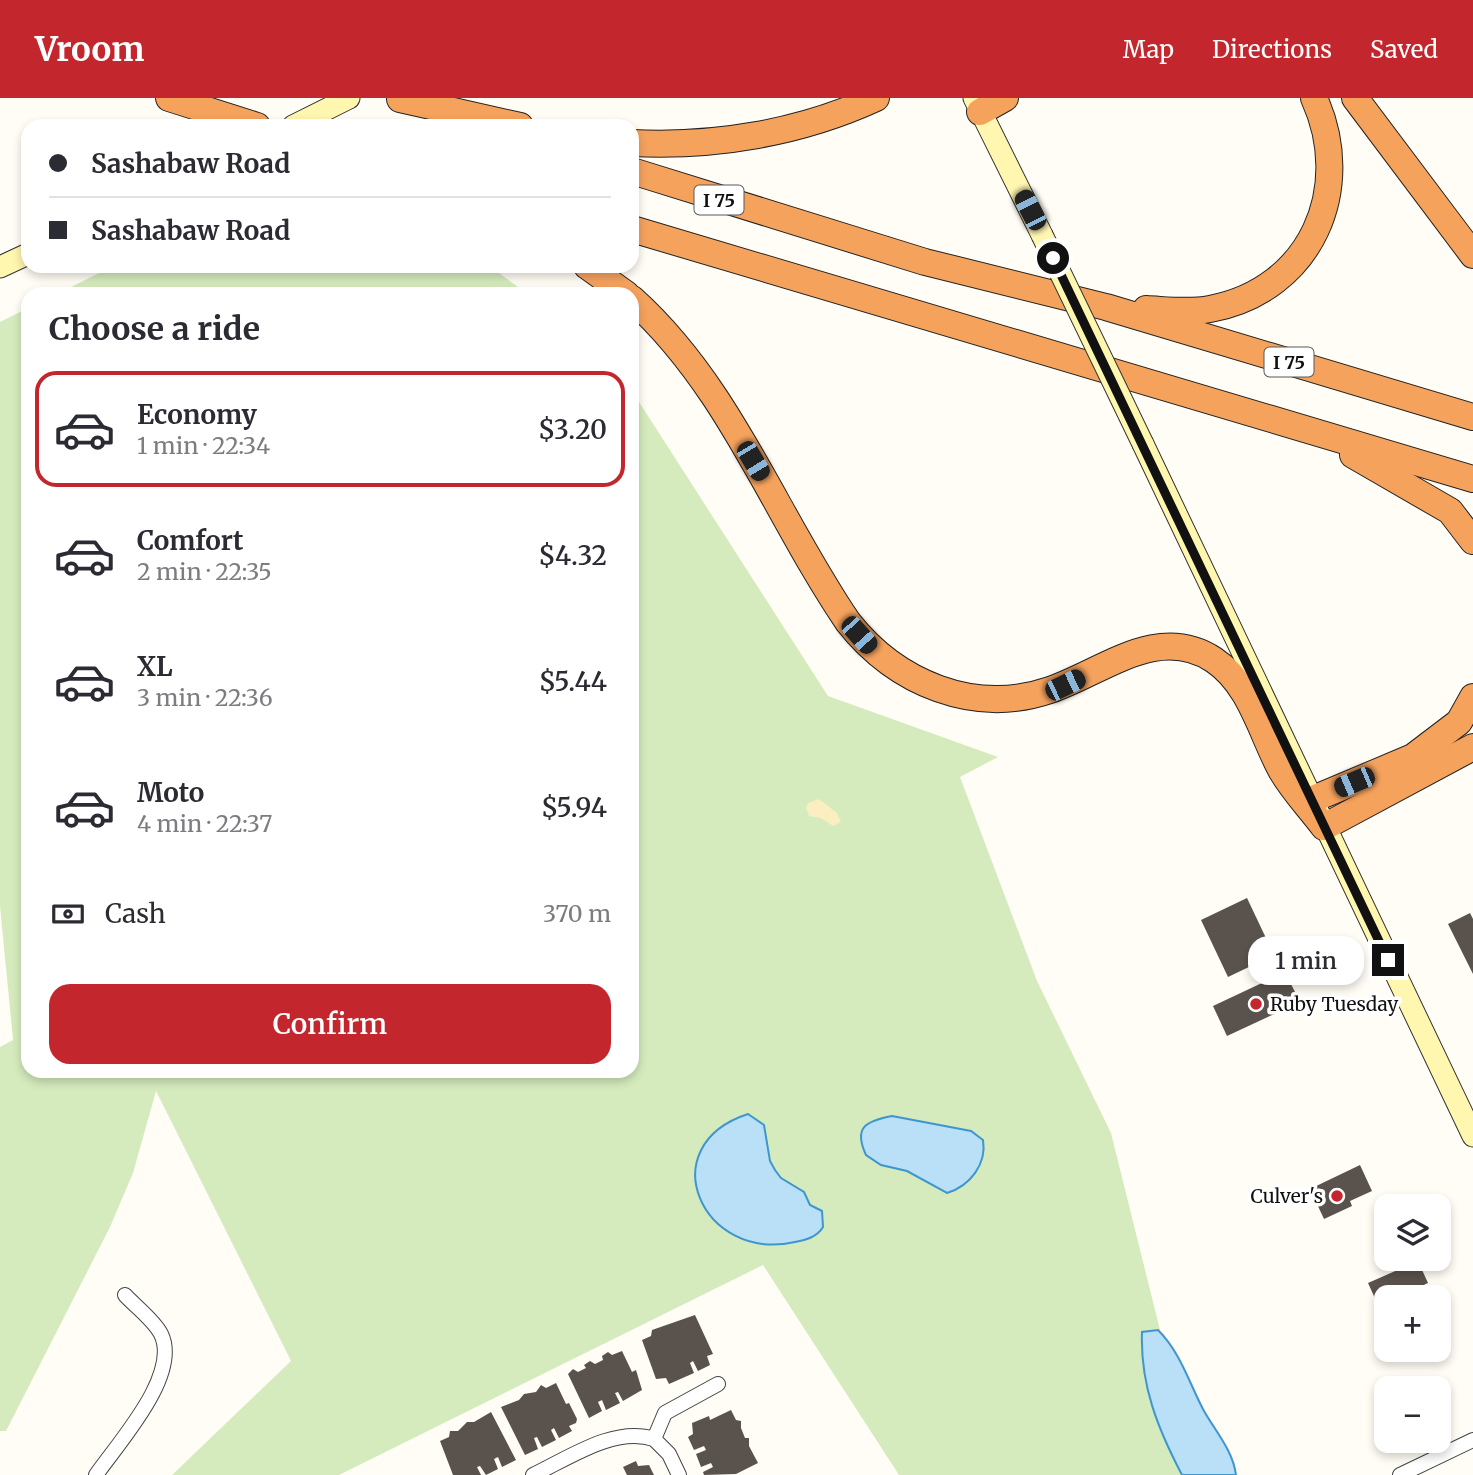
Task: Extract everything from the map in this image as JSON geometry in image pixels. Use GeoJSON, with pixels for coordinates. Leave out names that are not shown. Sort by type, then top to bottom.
{"type":"FeatureCollection","features":[{"type":"Feature","properties":{"kind":"highway"},"geometry":{"type":"LineString","coordinates":[[169,98],[235,119]]}},
{"type":"Feature","properties":{"kind":"highway"},"geometry":{"type":"LineString","coordinates":[[639,143],[677,144],[761,134],[825,119],[876,98]]}},
{"type":"Feature","properties":{"kind":"highway"},"geometry":{"type":"LineString","coordinates":[[977,105],[1005,98]]}},
{"type":"Feature","properties":{"kind":"highway"},"geometry":{"type":"LineString","coordinates":[[1106,307],[1192,311],[1212,309],[1255,294],[1290,268],[1319,227],[1330,180],[1327,135],[1314,98]]}},
{"type":"Feature","properties":{"kind":"highway"},"geometry":{"type":"LineString","coordinates":[[1355,98],[1473,255]]}},
{"type":"Feature","properties":{"kind":"highway"},"geometry":{"type":"LineString","coordinates":[[398,99],[467,119]]}},
{"type":"Feature","properties":{"kind":"highway"},"geometry":{"type":"LineString","coordinates":[[398,99],[488,119]]}},
{"type":"Feature","properties":{"kind":"highway","name":"I 75"},"geometry":{"type":"LineString","coordinates":[[639,173],[925,262],[1106,307],[1473,417]]}},
{"type":"Feature","properties":{"kind":"highway"},"geometry":{"type":"LineString","coordinates":[[639,231],[1473,479]]}},
{"type":"Feature","properties":{"kind":"highway"},"geometry":{"type":"LineString","coordinates":[[597,273],[616,287]]}},
{"type":"Feature","properties":{"kind":"highway"},"geometry":{"type":"LineString","coordinates":[[639,305],[656,320],[701,376],[842,612],[869,646],[892,666],[924,684],[949,693],[1002,699],[1056,688],[1146,649],[1170,646],[1195,651],[1214,660],[1234,679],[1281,771],[1324,828],[1473,747]]}},
{"type":"Feature","properties":{"kind":"highway"},"geometry":{"type":"LineString","coordinates":[[1285,423],[1372,464],[1450,511],[1473,541]]}},
{"type":"Feature","properties":{"kind":"highway"},"geometry":{"type":"LineString","coordinates":[[1311,800],[1413,757],[1459,722],[1473,697]]}},
{"type":"Feature","properties":{"kind":"main road"},"geometry":{"type":"LineString","coordinates":[[307,119],[349,98]]}},
{"type":"Feature","properties":{"kind":"main road"},"geometry":{"type":"LineString","coordinates":[[977,105],[1143,444],[1473,1136]]}},
{"type":"Feature","properties":{"kind":"main road"},"geometry":{"type":"LineString","coordinates":[[0,267],[21,257]]}},
{"type":"Feature","properties":{"kind":"street"},"geometry":{"type":"LineString","coordinates":[[96,1475],[162,1378],[165,1357],[161,1334],[125,1295]]}},
{"type":"Feature","properties":{"kind":"street"},"geometry":{"type":"LineString","coordinates":[[654,1439],[665,1413],[718,1384]]}},
{"type":"Feature","properties":{"kind":"street"},"geometry":{"type":"LineString","coordinates":[[533,1475],[621,1436],[640,1435],[654,1439],[669,1454],[679,1475]]}},
{"type":"Feature","properties":{"kind":"street"},"geometry":{"type":"LineString","coordinates":[[1400,1475],[1473,1440]]}},
{"type":"Feature","properties":{"kind":"green space"},"geometry":{"type":"Polygon","coordinates":[[[99,273],[499,273],[518,287],[71,287],[99,273]]]}},
{"type":"Feature","properties":{"kind":"green space"},"geometry":{"type":"Polygon","coordinates":[[[21,312],[21,1078],[639,1078],[639,402],[828,696],[998,757],[960,777],[1037,981],[1111,1133],[1196,1475],[899,1475],[763,1265],[339,1475],[172,1475],[291,1361],[156,1091],[133,1173],[110,1227],[6,1431],[0,1431],[0,1047],[13,1040],[0,906],[0,322],[21,312]]]}},
{"type":"Feature","properties":{"kind":"sand"},"geometry":{"type":"Polygon","coordinates":[[[819,799],[837,813],[841,822],[833,826],[821,818],[809,816],[806,808],[808,803],[819,799]]]}},
{"type":"Feature","properties":{"kind":"water"},"geometry":{"type":"Polygon","coordinates":[[[748,1114],[764,1125],[770,1161],[781,1178],[804,1192],[810,1205],[822,1211],[823,1227],[811,1238],[762,1244],[735,1235],[713,1219],[700,1198],[695,1174],[701,1150],[718,1130],[748,1114]]]}},
{"type":"Feature","properties":{"kind":"water"},"geometry":{"type":"Polygon","coordinates":[[[892,1116],[971,1131],[983,1140],[984,1149],[975,1173],[963,1185],[947,1193],[907,1171],[881,1165],[866,1155],[861,1138],[864,1127],[875,1120],[892,1116]]]}},
{"type":"Feature","properties":{"kind":"water"},"geometry":{"type":"Polygon","coordinates":[[[1158,1330],[1179,1358],[1204,1411],[1228,1450],[1236,1475],[1182,1475],[1158,1424],[1144,1370],[1142,1332],[1158,1330]]]}},
{"type":"Feature","properties":{"kind":"building"},"geometry":{"type":"Polygon","coordinates":[[[1247,898],[1274,955],[1228,977],[1201,920],[1247,898]]]}},
{"type":"Feature","properties":{"kind":"building"},"geometry":{"type":"Polygon","coordinates":[[[1470,913],[1473,919],[1473,974],[1448,924],[1470,913]]]}},
{"type":"Feature","properties":{"kind":"building","name":"Ruby Tuesday"},"geometry":{"type":"Polygon","coordinates":[[[1285,972],[1300,1002],[1227,1036],[1213,1006],[1285,972]]]}},
{"type":"Feature","properties":{"kind":"building","name":"Culver's"},"geometry":{"type":"Polygon","coordinates":[[[1360,1165],[1372,1191],[1350,1201],[1352,1206],[1324,1219],[1310,1189],[1360,1165]]]}},
{"type":"Feature","properties":{"kind":"building"},"geometry":{"type":"Polygon","coordinates":[[[1395,1271],[1423,1271],[1428,1283],[1374,1285],[1374,1296],[1368,1283],[1395,1271]]]}},
{"type":"Feature","properties":{"kind":"building"},"geometry":{"type":"Polygon","coordinates":[[[695,1315],[713,1354],[707,1356],[710,1365],[698,1371],[693,1361],[690,1363],[694,1373],[669,1384],[666,1378],[656,1379],[642,1340],[651,1336],[652,1330],[695,1315]]]}},
{"type":"Feature","properties":{"kind":"building"},"geometry":{"type":"Polygon","coordinates":[[[622,1351],[632,1372],[636,1370],[642,1390],[623,1401],[618,1392],[615,1393],[620,1403],[606,1410],[602,1400],[598,1402],[602,1411],[589,1418],[568,1374],[573,1369],[578,1372],[586,1368],[584,1365],[590,1361],[595,1364],[603,1360],[602,1356],[608,1352],[612,1355],[622,1351]]]}},
{"type":"Feature","properties":{"kind":"building"},"geometry":{"type":"Polygon","coordinates":[[[556,1383],[577,1419],[576,1423],[569,1426],[572,1431],[559,1438],[554,1428],[551,1430],[556,1440],[542,1447],[537,1437],[534,1438],[538,1449],[525,1455],[501,1407],[519,1400],[524,1394],[536,1392],[541,1385],[546,1388],[556,1383]]]}},
{"type":"Feature","properties":{"kind":"building"},"geometry":{"type":"Polygon","coordinates":[[[731,1410],[736,1420],[741,1421],[745,1438],[749,1438],[749,1446],[758,1463],[736,1474],[704,1475],[703,1472],[713,1467],[711,1463],[701,1467],[696,1454],[706,1450],[704,1446],[694,1450],[688,1437],[693,1434],[692,1423],[709,1416],[710,1420],[731,1410]]]}},
{"type":"Feature","properties":{"kind":"building"},"geometry":{"type":"Polygon","coordinates":[[[491,1412],[516,1460],[502,1467],[498,1457],[494,1459],[498,1469],[486,1475],[480,1466],[477,1467],[481,1475],[453,1475],[440,1441],[449,1437],[450,1431],[458,1431],[467,1422],[474,1422],[491,1412]]]}},
{"type":"Feature","properties":{"kind":"building"},"geometry":{"type":"Polygon","coordinates":[[[636,1461],[638,1466],[649,1465],[654,1475],[627,1475],[623,1467],[636,1461]]]}},
{"type":"Feature","properties":{"kind":"place","name":"Ruby Tuesday"},"geometry":{"type":"Point","coordinates":[1256,1004]}},
{"type":"Feature","properties":{"kind":"place","name":"Culver's"},"geometry":{"type":"Point","coordinates":[1337,1196]}},
{"type":"Feature","properties":{"kind":"route"},"geometry":{"type":"LineString","coordinates":[[1053,258],[1388,960]]}}]}
